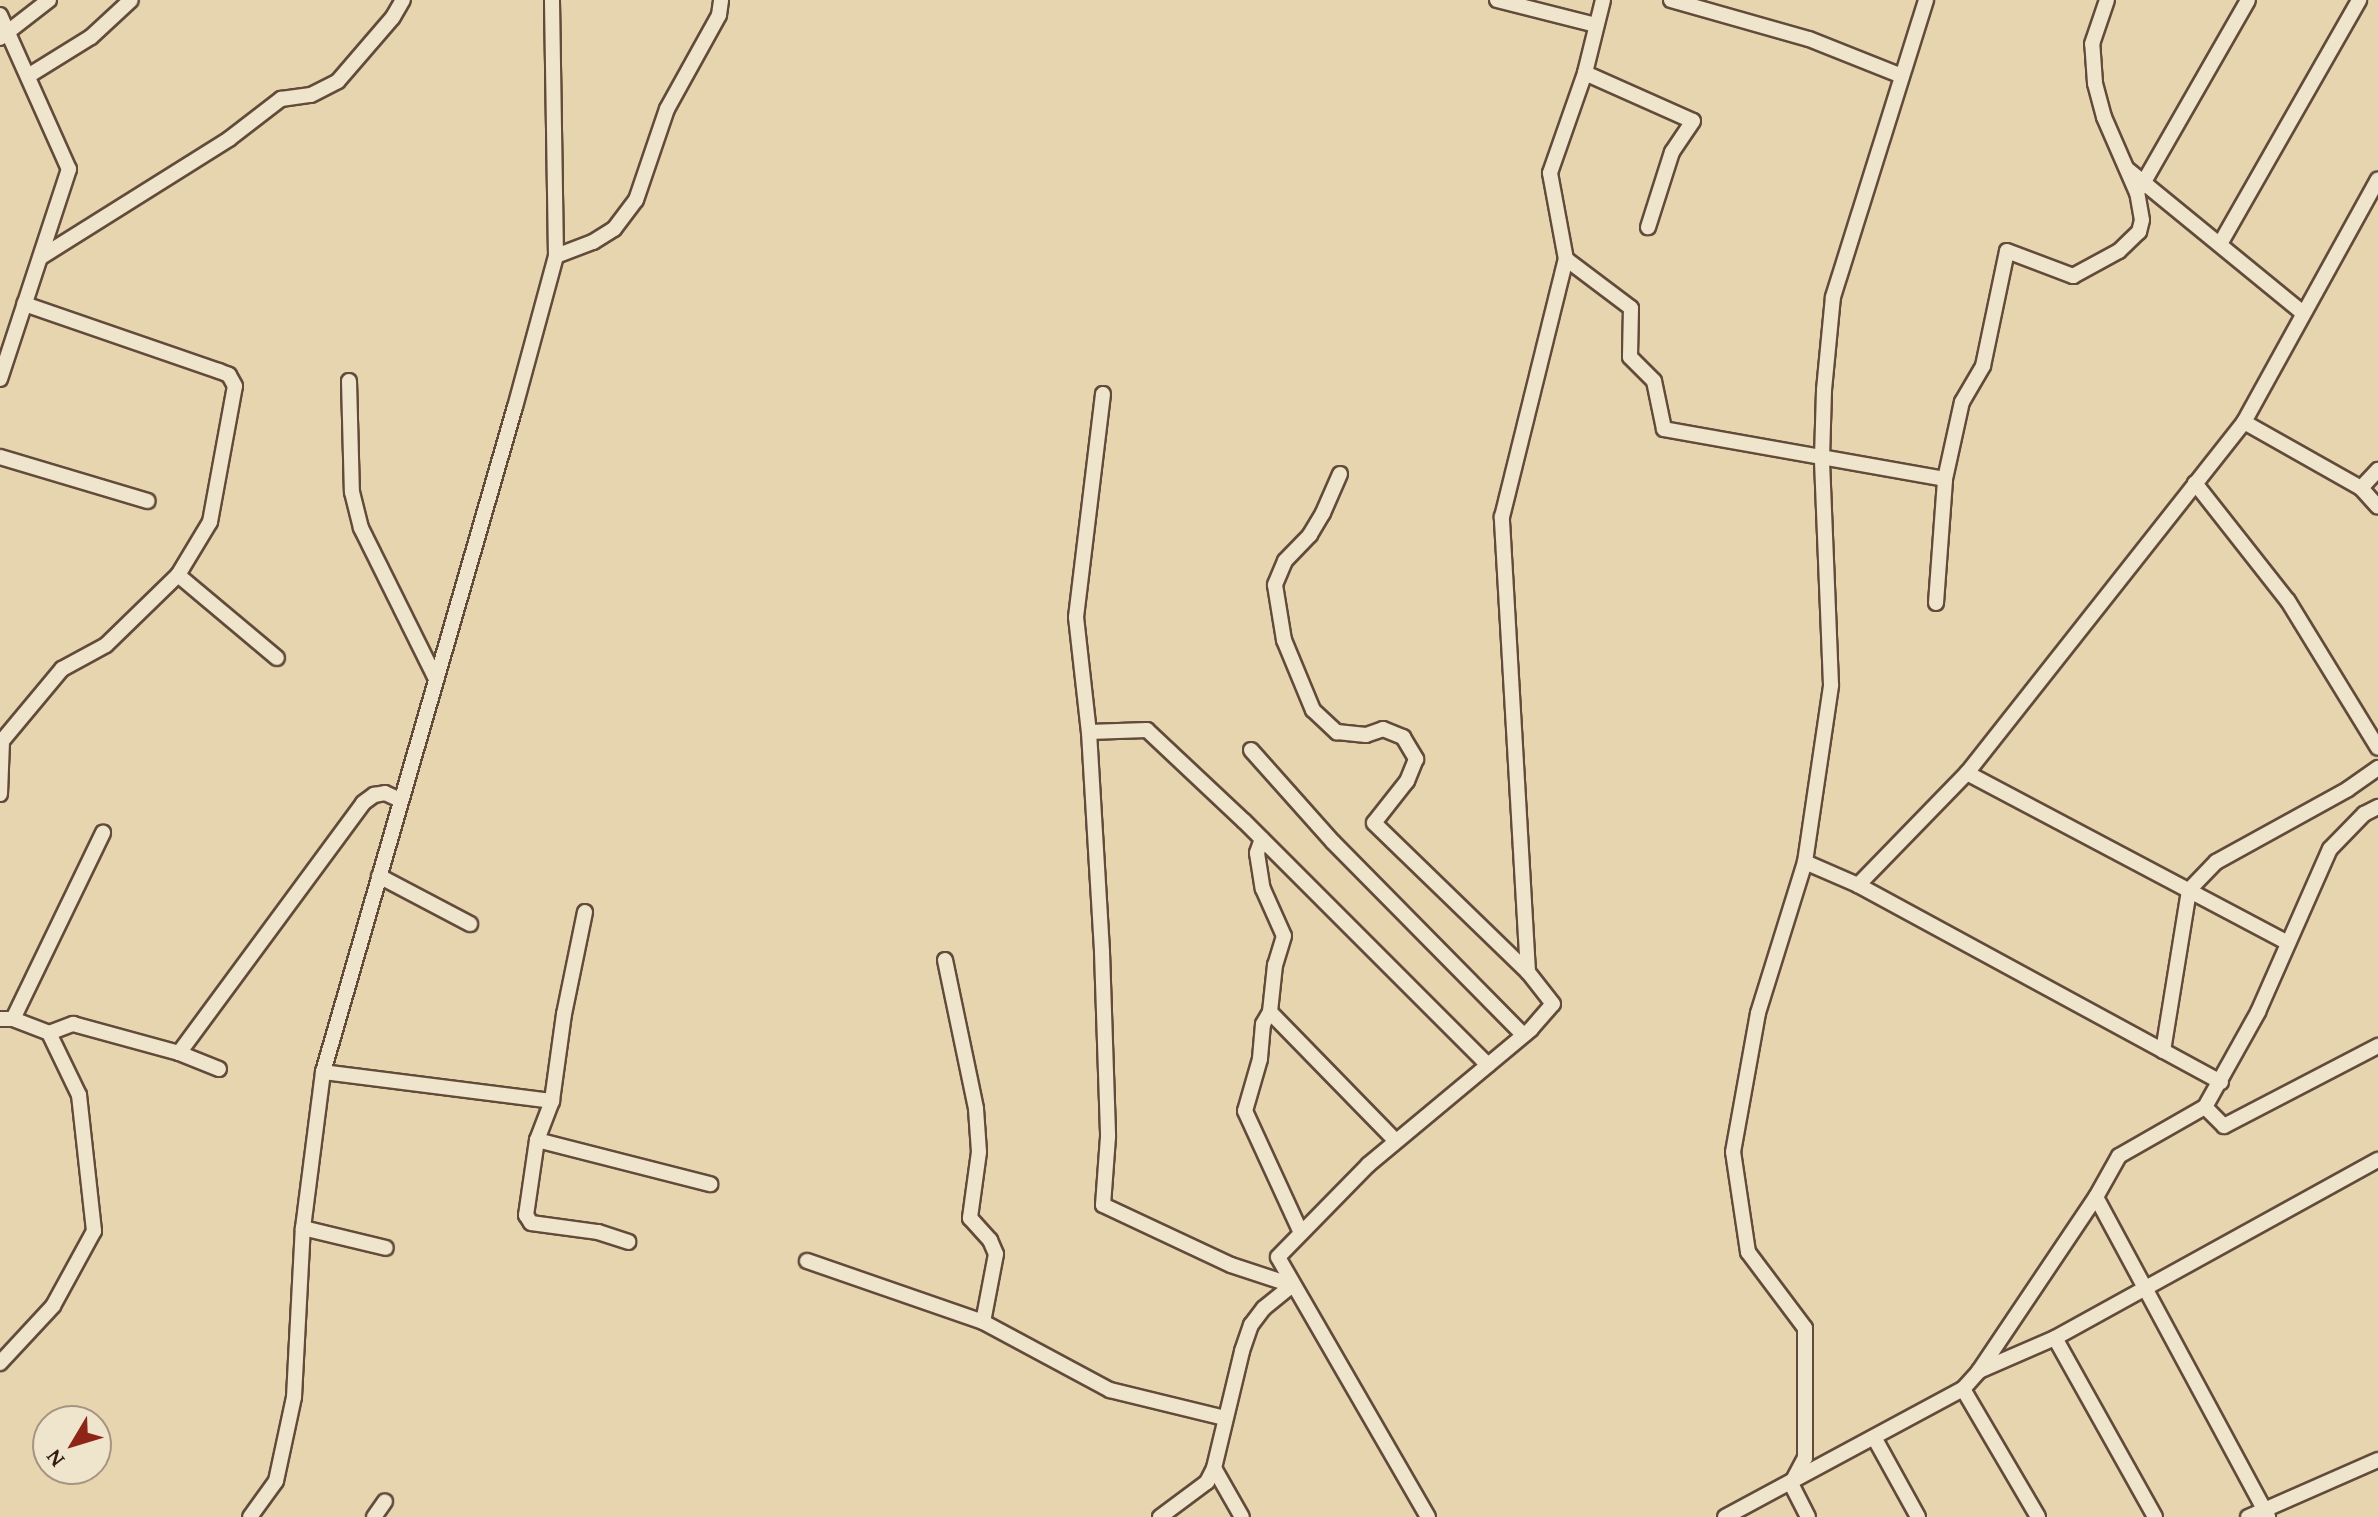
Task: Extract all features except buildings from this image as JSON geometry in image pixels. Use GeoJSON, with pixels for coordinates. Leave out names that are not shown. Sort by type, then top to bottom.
{"type":"FeatureCollection","features":[{"type":"Feature","properties":{"kind":"street"},"geometry":{"type":"LineString","coordinates":[[4,34],[49,0]]}},
{"type":"Feature","properties":{"kind":"street"},"geometry":{"type":"LineString","coordinates":[[28,76],[91,37],[131,0]]}},
{"type":"Feature","properties":{"kind":"street"},"geometry":{"type":"LineString","coordinates":[[41,257],[229,139],[281,99],[311,95],[338,81],[393,17],[403,0]]}},
{"type":"Feature","properties":{"kind":"street"},"geometry":{"type":"LineString","coordinates":[[250,1517],[276,1481],[294,1397],[303,1228],[323,1072],[556,256],[552,0]]}},
{"type":"Feature","properties":{"kind":"street"},"geometry":{"type":"LineString","coordinates":[[556,256],[593,242],[614,229],[636,200],[667,109],[719,15],[721,0]]}},
{"type":"Feature","properties":{"kind":"street"},"geometry":{"type":"LineString","coordinates":[[1497,0],[1596,25]]}},
{"type":"Feature","properties":{"kind":"street"},"geometry":{"type":"LineString","coordinates":[[1528,972],[1502,517],[1566,259],[1550,173],[1585,73],[1603,0]]}},
{"type":"Feature","properties":{"kind":"street"},"geometry":{"type":"LineString","coordinates":[[1671,0],[1809,39],[1902,76]]}},
{"type":"Feature","properties":{"kind":"street"},"geometry":{"type":"LineString","coordinates":[[1791,1484],[1805,1458],[1805,1328],[1748,1252],[1733,1152],[1758,1013],[1805,862],[1831,685],[1822,458],[1824,390],[1833,297],[1926,0]]}},
{"type":"Feature","properties":{"kind":"street"},"geometry":{"type":"LineString","coordinates":[[2107,0],[2092,44],[2095,83],[2104,117],[2126,169],[2141,187],[2220,244],[2303,313]]}},
{"type":"Feature","properties":{"kind":"street"},"geometry":{"type":"LineString","coordinates":[[1936,603],[1945,479],[1962,402],[1983,366],[2007,251],[2064,275],[2081,274],[2119,251],[2139,232],[2142,220],[2141,187],[2248,0]]}},
{"type":"Feature","properties":{"kind":"street"},"geometry":{"type":"LineString","coordinates":[[2220,244],[2359,0]]}},
{"type":"Feature","properties":{"kind":"street"},"geometry":{"type":"LineString","coordinates":[[0,15],[4,34],[28,76],[69,169],[0,379]]}},
{"type":"Feature","properties":{"kind":"street"},"geometry":{"type":"LineString","coordinates":[[1585,73],[1693,121],[1672,152],[1648,227]]}},
{"type":"Feature","properties":{"kind":"street"},"geometry":{"type":"LineString","coordinates":[[1858,885],[1967,773],[2244,422],[2378,179]]}},
{"type":"Feature","properties":{"kind":"street"},"geometry":{"type":"LineString","coordinates":[[1566,259],[1631,308],[1630,357],[1654,381],[1664,429],[1945,479]]}},
{"type":"Feature","properties":{"kind":"street"},"geometry":{"type":"LineString","coordinates":[[0,794],[2,741],[62,669],[106,645],[178,575],[210,522],[235,386],[229,375],[24,304]]}},
{"type":"Feature","properties":{"kind":"street"},"geometry":{"type":"LineString","coordinates":[[349,381],[352,492],[361,528],[436,679]]}},
{"type":"Feature","properties":{"kind":"street"},"geometry":{"type":"LineString","coordinates":[[1103,394],[1076,617],[1089,732],[1107,1079],[1108,1137],[1103,1205],[1231,1265],[1292,1285]]}},
{"type":"Feature","properties":{"kind":"street"},"geometry":{"type":"LineString","coordinates":[[2244,422],[2361,488],[2378,507]]}},
{"type":"Feature","properties":{"kind":"street"},"geometry":{"type":"LineString","coordinates":[[0,457],[148,501]]}},
{"type":"Feature","properties":{"kind":"street"},"geometry":{"type":"LineString","coordinates":[[2361,488],[2378,470]]}},
{"type":"Feature","properties":{"kind":"street"},"geometry":{"type":"LineString","coordinates":[[1340,474],[1323,513],[1310,535],[1285,561],[1275,585],[1284,640],[1313,710],[1337,732],[1366,735],[1383,729],[1403,737],[1416,759],[1407,781],[1374,823],[1528,972],[1553,1004],[1523,1035],[1368,1165],[1278,1257],[1428,1517]]}},
{"type":"Feature","properties":{"kind":"street"},"geometry":{"type":"LineString","coordinates":[[2195,483],[2288,601],[2378,748]]}},
{"type":"Feature","properties":{"kind":"street"},"geometry":{"type":"LineString","coordinates":[[178,575],[277,658]]}},
{"type":"Feature","properties":{"kind":"street"},"geometry":{"type":"LineString","coordinates":[[1089,732],[1147,730],[1262,839],[1488,1065]]}},
{"type":"Feature","properties":{"kind":"street"},"geometry":{"type":"LineString","coordinates":[[1251,750],[1333,842],[1523,1035]]}},
{"type":"Feature","properties":{"kind":"street"},"geometry":{"type":"LineString","coordinates":[[2163,1051],[2189,890],[2216,862],[2348,789],[2378,768]]}},
{"type":"Feature","properties":{"kind":"street"},"geometry":{"type":"LineString","coordinates":[[1967,773],[2288,943]]}},
{"type":"Feature","properties":{"kind":"street"},"geometry":{"type":"LineString","coordinates":[[179,1053],[363,803],[374,795],[385,793],[400,800]]}},
{"type":"Feature","properties":{"kind":"street"},"geometry":{"type":"LineString","coordinates":[[1725,1517],[1963,1389],[1979,1371],[2096,1197],[2119,1156],[2205,1107],[2221,1082],[2330,849],[2364,814],[2378,807]]}},
{"type":"Feature","properties":{"kind":"street"},"geometry":{"type":"LineString","coordinates":[[103,833],[7,1019],[49,1033],[73,1024],[179,1053],[219,1069]]}},
{"type":"Feature","properties":{"kind":"street"},"geometry":{"type":"LineString","coordinates":[[1262,839],[1257,853],[1263,889],[1284,936],[1275,965],[1270,1012],[1263,1024],[1260,1059],[1245,1111],[1301,1233]]}},
{"type":"Feature","properties":{"kind":"street"},"geometry":{"type":"LineString","coordinates":[[1805,862],[1858,885],[2221,1082]]}},
{"type":"Feature","properties":{"kind":"street"},"geometry":{"type":"LineString","coordinates":[[379,876],[470,924]]}},
{"type":"Feature","properties":{"kind":"street"},"geometry":{"type":"LineString","coordinates":[[585,912],[564,1014],[552,1101],[537,1140],[527,1220],[598,1232],[628,1242]]}},
{"type":"Feature","properties":{"kind":"street"},"geometry":{"type":"LineString","coordinates":[[945,960],[976,1109],[979,1152],[970,1218],[990,1240],[996,1254],[983,1322]]}},
{"type":"Feature","properties":{"kind":"street"},"geometry":{"type":"LineString","coordinates":[[1270,1012],[1396,1141]]}},
{"type":"Feature","properties":{"kind":"street"},"geometry":{"type":"LineString","coordinates":[[0,1363],[53,1306],[94,1231],[79,1095],[49,1033]]}},
{"type":"Feature","properties":{"kind":"street"},"geometry":{"type":"LineString","coordinates":[[2205,1107],[2224,1126],[2378,1046]]}},
{"type":"Feature","properties":{"kind":"street"},"geometry":{"type":"LineString","coordinates":[[323,1072],[552,1101]]}},
{"type":"Feature","properties":{"kind":"street"},"geometry":{"type":"LineString","coordinates":[[537,1140],[710,1184]]}},
{"type":"Feature","properties":{"kind":"street"},"geometry":{"type":"LineString","coordinates":[[1979,1371],[2055,1338],[2378,1160]]}},
{"type":"Feature","properties":{"kind":"street"},"geometry":{"type":"LineString","coordinates":[[2096,1197],[2265,1513]]}},
{"type":"Feature","properties":{"kind":"street"},"geometry":{"type":"LineString","coordinates":[[303,1228],[386,1248]]}},
{"type":"Feature","properties":{"kind":"street"},"geometry":{"type":"LineString","coordinates":[[807,1261],[983,1322],[1110,1390],[1225,1418]]}},
{"type":"Feature","properties":{"kind":"street"},"geometry":{"type":"LineString","coordinates":[[1160,1517],[1207,1482],[1214,1468],[1251,1325],[1264,1308],[1292,1285]]}},
{"type":"Feature","properties":{"kind":"street"},"geometry":{"type":"LineString","coordinates":[[2055,1338],[2155,1517]]}},
{"type":"Feature","properties":{"kind":"street"},"geometry":{"type":"LineString","coordinates":[[1963,1389],[2038,1517]]}},
{"type":"Feature","properties":{"kind":"street"},"geometry":{"type":"LineString","coordinates":[[1875,1439],[1918,1517]]}},
{"type":"Feature","properties":{"kind":"street"},"geometry":{"type":"LineString","coordinates":[[2248,1517],[2265,1513],[2378,1460]]}},
{"type":"Feature","properties":{"kind":"street"},"geometry":{"type":"LineString","coordinates":[[1214,1468],[1242,1517]]}},
{"type":"Feature","properties":{"kind":"street"},"geometry":{"type":"LineString","coordinates":[[1791,1484],[1808,1517]]}},
{"type":"Feature","properties":{"kind":"street"},"geometry":{"type":"LineString","coordinates":[[374,1517],[385,1501]]}}]}
